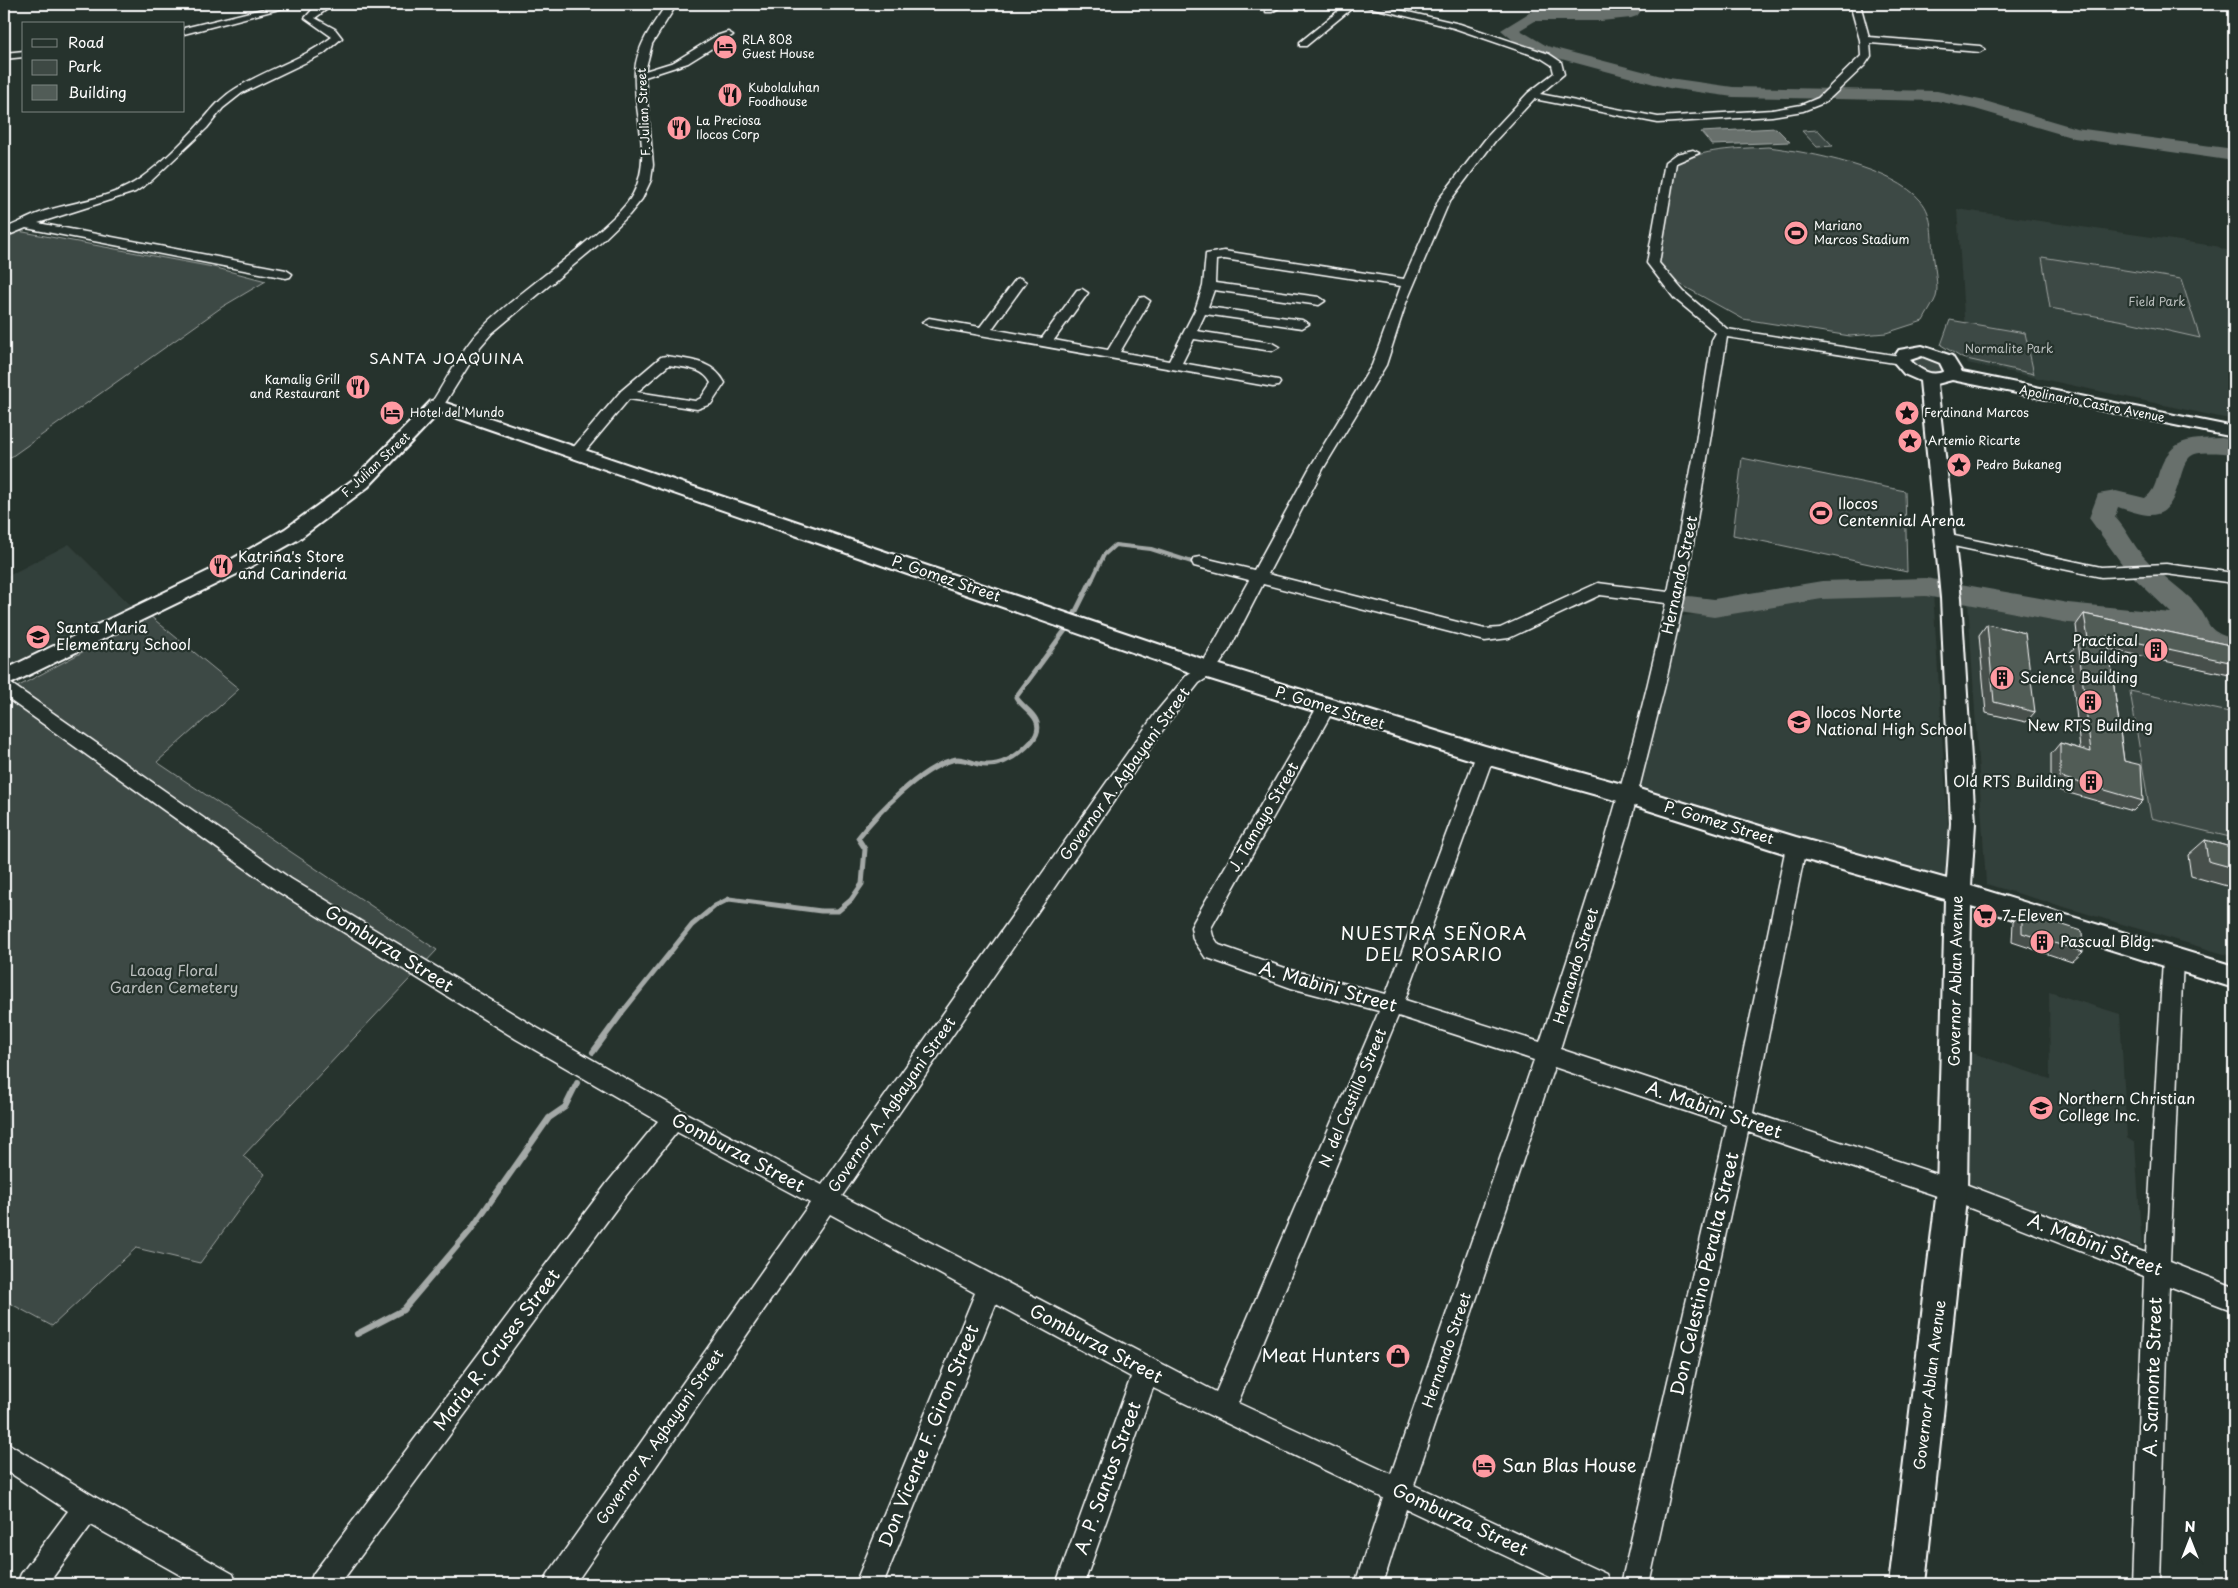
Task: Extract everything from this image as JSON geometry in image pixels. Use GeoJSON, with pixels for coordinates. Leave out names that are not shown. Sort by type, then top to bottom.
{"type":"FeatureCollection","features":[{"type":"Feature","properties":{"kind":"main road"},"geometry":{"type":"LineString","coordinates":[[1922,351],[1942,358],[1951,370],[1942,378],[1928,378],[1913,372],[1901,360],[1909,352],[1922,351]]}},
{"type":"Feature","properties":{"kind":"main road","name":"Apolinario Castro Avenue"},"geometry":{"type":"LineString","coordinates":[[1951,370],[2234,424]]}},
{"type":"Feature","properties":{"kind":"main road","name":"Apolinario Castro Avenue"},"geometry":{"type":"LineString","coordinates":[[1951,370],[2234,432]]}},
{"type":"Feature","properties":{"kind":"main road","name":"Governor Ablan Avenue"},"geometry":{"type":"LineString","coordinates":[[1907,1584],[1952,1190],[1958,892],[1963,823],[1951,593],[1928,378]]}},
{"type":"Feature","properties":{"kind":"main road","name":"P. Gomez Street"},"geometry":{"type":"LineString","coordinates":[[437,405],[1207,670],[1485,755],[1629,795],[1796,846],[1958,892],[2234,977]]}},
{"type":"Feature","properties":{"kind":"main road","name":"F. Julian Street"},"geometry":{"type":"LineString","coordinates":[[4,679],[234,567],[292,534],[361,482],[437,405]]}},
{"type":"Feature","properties":{"kind":"street"},"geometry":{"type":"LineString","coordinates":[[185,31],[293,4]]}},
{"type":"Feature","properties":{"kind":"street"},"geometry":{"type":"LineString","coordinates":[[4,233],[21,224],[56,212],[109,198],[138,186],[203,126],[219,106],[238,90],[319,52],[335,41],[337,38],[335,34],[313,22],[310,18],[315,12],[329,4]]}},
{"type":"Feature","properties":{"kind":"street","name":"F. Julian Street"},"geometry":{"type":"LineString","coordinates":[[437,405],[456,378],[464,360],[486,331],[597,240],[639,194],[646,176],[648,140],[640,76],[642,58],[651,34],[672,4]]}},
{"type":"Feature","properties":{"kind":"street"},"geometry":{"type":"LineString","coordinates":[[1269,10],[1280,4]]}},
{"type":"Feature","properties":{"kind":"street"},"geometry":{"type":"LineString","coordinates":[[1303,44],[1352,4]]}},
{"type":"Feature","properties":{"kind":"street","name":"Governor A. Agbayani Street"},"geometry":{"type":"LineString","coordinates":[[558,1584],[1163,716],[1193,679],[1207,670],[1219,652],[1336,434],[1379,365],[1408,283],[1443,201],[1491,139],[1532,95],[1559,74],[1560,68],[1553,60],[1457,26],[1362,4]]}},
{"type":"Feature","properties":{"kind":"street"},"geometry":{"type":"LineString","coordinates":[[1532,95],[1658,120],[1805,108],[1829,95],[1866,56],[1865,40],[1855,4]]}},
{"type":"Feature","properties":{"kind":"street"},"geometry":{"type":"LineString","coordinates":[[640,76],[657,73],[682,62],[699,53],[716,38],[728,36]]}},
{"type":"Feature","properties":{"kind":"street"},"geometry":{"type":"LineString","coordinates":[[1865,40],[1980,49]]}},
{"type":"Feature","properties":{"kind":"street"},"geometry":{"type":"LineString","coordinates":[[4,56],[22,54]]}},
{"type":"Feature","properties":{"kind":"street"},"geometry":{"type":"LineString","coordinates":[[1693,154],[1680,156],[1672,162],[1653,263],[1679,295],[1723,332],[1901,360]]}},
{"type":"Feature","properties":{"kind":"street"},"geometry":{"type":"LineString","coordinates":[[21,224],[286,274]]}},
{"type":"Feature","properties":{"kind":"street"},"geometry":{"type":"LineString","coordinates":[[1173,367],[1201,310],[1208,286],[1209,260],[1216,255],[1408,283]]}},
{"type":"Feature","properties":{"kind":"street"},"geometry":{"type":"LineString","coordinates":[[983,332],[1020,282]]}},
{"type":"Feature","properties":{"kind":"street"},"geometry":{"type":"LineString","coordinates":[[1208,286],[1319,301]]}},
{"type":"Feature","properties":{"kind":"street"},"geometry":{"type":"LineString","coordinates":[[1045,344],[1082,293]]}},
{"type":"Feature","properties":{"kind":"street"},"geometry":{"type":"LineString","coordinates":[[1111,355],[1144,301]]}},
{"type":"Feature","properties":{"kind":"street"},"geometry":{"type":"LineString","coordinates":[[1201,310],[1302,324]]}},
{"type":"Feature","properties":{"kind":"street"},"geometry":{"type":"LineString","coordinates":[[929,322],[1173,367],[1273,383]]}},
{"type":"Feature","properties":{"kind":"street","name":"Hernando Street"},"geometry":{"type":"LineString","coordinates":[[1369,1584],[1398,1490],[1548,1054],[1629,795],[1676,599],[1704,453],[1719,340],[1723,332]]}},
{"type":"Feature","properties":{"kind":"street"},"geometry":{"type":"LineString","coordinates":[[1188,334],[1272,347]]}},
{"type":"Feature","properties":{"kind":"street"},"geometry":{"type":"LineString","coordinates":[[577,452],[626,394],[666,360],[702,367],[712,372],[718,383],[706,401],[697,404],[626,394]]}},
{"type":"Feature","properties":{"kind":"street"},"geometry":{"type":"LineString","coordinates":[[1945,539],[2101,572],[2166,569],[2234,578]]}},
{"type":"Feature","properties":{"kind":"street"},"geometry":{"type":"LineString","coordinates":[[1200,562],[1484,635],[1504,634],[1598,589],[1612,589],[1676,599]]}},
{"type":"Feature","properties":{"kind":"street","name":"Gomburza Street"},"geometry":{"type":"LineString","coordinates":[[4,687],[284,884],[524,1032],[674,1118],[1146,1371],[1222,1409],[1596,1584]]}},
{"type":"Feature","properties":{"kind":"street","name":"J. Tamayo Street"},"geometry":{"type":"LineString","coordinates":[[1201,927],[1326,707]]}},
{"type":"Feature","properties":{"kind":"street","name":"N. del Castillo Street"},"geometry":{"type":"LineString","coordinates":[[1222,1409],[1392,1005],[1485,755]]}},
{"type":"Feature","properties":{"kind":"street","name":"Don Celestino Peralta Street"},"geometry":{"type":"LineString","coordinates":[[1635,1584],[1740,1119],[1796,846]]}},
{"type":"Feature","properties":{"kind":"street","name":"A. Mabini Street"},"geometry":{"type":"LineString","coordinates":[[1201,927],[1203,939],[1212,951],[1291,978],[1392,1005],[1548,1054],[1952,1190],[2234,1299]]}},
{"type":"Feature","properties":{"kind":"street","name":"A. Samonte Street"},"geometry":{"type":"LineString","coordinates":[[2146,1584],[2157,1269],[2174,959]]}},
{"type":"Feature","properties":{"kind":"street","name":"Maria R. Cruses Street"},"geometry":{"type":"LineString","coordinates":[[324,1584],[616,1190],[674,1118]]}},
{"type":"Feature","properties":{"kind":"street","name":"Don Vicente F. Giron Street"},"geometry":{"type":"LineString","coordinates":[[869,1584],[990,1287]]}},
{"type":"Feature","properties":{"kind":"street","name":"A. P. Santos Street"},"geometry":{"type":"LineString","coordinates":[[1070,1584],[1146,1371]]}},
{"type":"Feature","properties":{"kind":"street"},"geometry":{"type":"LineString","coordinates":[[4,1454],[87,1508],[223,1584]]}},
{"type":"Feature","properties":{"kind":"street"},"geometry":{"type":"LineString","coordinates":[[31,1584],[87,1508]]}},
{"type":"Feature","properties":{"kind":"shaded area"},"geometry":{"type":"Polygon","coordinates":[[[1776,128],[1790,142],[1712,145],[1701,132],[1776,128]]]}},
{"type":"Feature","properties":{"kind":"shaded area"},"geometry":{"type":"Polygon","coordinates":[[[1957,209],[2215,246],[2234,253],[2234,417],[2229,419],[1967,363],[1957,209]]]}},
{"type":"Feature","properties":{"kind":"shaded area","name":"Santa Maria Elementary School"},"geometry":{"type":"Polygon","coordinates":[[[69,544],[131,606],[8,671],[4,668],[4,578],[69,544]]]}},
{"type":"Feature","properties":{"kind":"shaded area","name":"Ilocos Norte National High School"},"geometry":{"type":"Polygon","coordinates":[[[1878,590],[1933,592],[1951,878],[1636,795],[1682,616],[1878,590]]]}},
{"type":"Feature","properties":{"kind":"shaded area"},"geometry":{"type":"Polygon","coordinates":[[[1968,602],[2234,658],[2234,957],[1986,884],[1968,602]]]}},
{"type":"Feature","properties":{"kind":"shaded area","name":"Northern Christian College Inc."},"geometry":{"type":"Polygon","coordinates":[[[2049,992],[2120,1014],[2127,1138],[2135,1143],[2142,1248],[1954,1181],[1958,1048],[2050,1079],[2049,992]]]}},
{"type":"Feature","properties":{"kind":"green space"},"geometry":{"type":"Polygon","coordinates":[[[1818,130],[1833,146],[1817,147],[1802,131],[1818,130]]]}},
{"type":"Feature","properties":{"kind":"green space","name":"Mariano Marcos Stadium"},"geometry":{"type":"Polygon","coordinates":[[[1768,147],[1827,158],[1872,171],[1908,189],[1921,201],[1928,212],[1931,225],[1937,288],[1935,300],[1923,321],[1886,333],[1850,336],[1743,319],[1669,278],[1659,264],[1674,165],[1685,159],[1708,152],[1768,147]]]}},
{"type":"Feature","properties":{"kind":"green space"},"geometry":{"type":"Polygon","coordinates":[[[18,231],[213,267],[266,281],[222,307],[4,462],[4,239],[18,231]]]}},
{"type":"Feature","properties":{"kind":"green space","name":"Field Park"},"geometry":{"type":"Polygon","coordinates":[[[2042,257],[2181,279],[2200,338],[2124,321],[2050,308],[2042,257]]]}},
{"type":"Feature","properties":{"kind":"green space","name":"Normalite Park"},"geometry":{"type":"Polygon","coordinates":[[[1950,320],[2025,333],[2034,374],[1962,358],[1941,345],[1950,320]]]}},
{"type":"Feature","properties":{"kind":"green space"},"geometry":{"type":"Polygon","coordinates":[[[1915,353],[1948,364],[1942,375],[1921,373],[1907,358],[1915,353]]]}},
{"type":"Feature","properties":{"kind":"green space","name":"Ilocos Centennial Arena"},"geometry":{"type":"Polygon","coordinates":[[[1742,458],[1905,491],[1907,572],[1733,535],[1742,458]]]}},
{"type":"Feature","properties":{"kind":"green space","name":"Laoag Floral Garden Cemetery"},"geometry":{"type":"Polygon","coordinates":[[[150,616],[239,689],[157,762],[437,950],[243,1156],[265,1174],[200,1263],[136,1248],[52,1326],[4,1300],[4,694],[150,616]]]}},
{"type":"Feature","properties":{"kind":"green space"},"geometry":{"type":"Polygon","coordinates":[[[2130,691],[2234,713],[2234,838],[2151,818],[2130,691]]]}},
{"type":"Feature","properties":{"kind":"building"},"geometry":{"type":"Polygon","coordinates":[[[2084,614],[2234,646],[2234,663],[2107,636],[2124,761],[2141,765],[2143,801],[2060,777],[2060,743],[2091,752],[2078,642],[2089,645],[2084,614]]]}},
{"type":"Feature","properties":{"kind":"building","name":"Science Building"},"geometry":{"type":"Polygon","coordinates":[[[1987,624],[2025,633],[2035,712],[1994,702],[1987,624]]]}},
{"type":"Feature","properties":{"kind":"building"},"geometry":{"type":"Polygon","coordinates":[[[2205,840],[2234,848],[2234,868],[2208,861],[2205,840]]]}},
{"type":"Feature","properties":{"kind":"building"},"geometry":{"type":"Polygon","coordinates":[[[2022,912],[2082,931],[2083,952],[2022,933],[2022,912]]]}},
{"type":"Feature","properties":{"kind":"waterway"},"geometry":{"type":"LineString","coordinates":[[1638,4],[1631,13],[1601,16],[1532,16],[1509,30],[1521,39],[1541,49],[1625,73],[1669,83],[1733,92],[1937,96],[1979,105],[2074,133],[2234,155]]}},
{"type":"Feature","properties":{"kind":"waterway"},"geometry":{"type":"LineString","coordinates":[[2199,634],[2187,612],[2136,565],[2122,548],[2117,535],[2102,518],[2107,500],[2116,499],[2149,507],[2158,501],[2164,494],[2175,460],[2180,453],[2190,447],[2222,445],[2234,447]]}},
{"type":"Feature","properties":{"kind":"waterway"},"geometry":{"type":"LineString","coordinates":[[1092,580],[1104,555],[1115,545],[1151,549],[1198,564]]}},
{"type":"Feature","properties":{"kind":"waterway"},"geometry":{"type":"LineString","coordinates":[[1075,613],[1092,579]]}},
{"type":"Feature","properties":{"kind":"waterway"},"geometry":{"type":"LineString","coordinates":[[1689,605],[1714,608],[1822,590],[1926,587],[2068,613],[2173,623],[2199,634]]}},
{"type":"Feature","properties":{"kind":"waterway"},"geometry":{"type":"LineString","coordinates":[[1573,607],[1593,598]]}},
{"type":"Feature","properties":{"kind":"waterway"},"geometry":{"type":"LineString","coordinates":[[620,1015],[692,925],[715,906],[729,899],[821,911],[838,911],[851,900],[862,884],[865,849],[858,838],[888,804],[913,782],[927,772],[952,760],[959,759],[986,765],[1001,763],[1021,752],[1032,741],[1037,731],[1037,723],[1032,714],[1016,697],[1066,629]]}},
{"type":"Feature","properties":{"kind":"waterway"},"geometry":{"type":"LineString","coordinates":[[2199,634],[2211,642],[2234,649]]}},
{"type":"Feature","properties":{"kind":"waterway"},"geometry":{"type":"LineString","coordinates":[[593,1052],[621,1014]]}},
{"type":"Feature","properties":{"kind":"waterway"},"geometry":{"type":"LineString","coordinates":[[357,1334],[403,1310],[470,1231],[549,1118],[565,1107],[577,1083]]}},
{"type":"Feature","properties":{"kind":"place","name":"RLA 808 Guest House"},"geometry":{"type":"Point","coordinates":[725,47]}},
{"type":"Feature","properties":{"kind":"place","name":"Kubolaluhan Foodhouse"},"geometry":{"type":"Point","coordinates":[730,95]}},
{"type":"Feature","properties":{"kind":"place","name":"La Preciosa Ilocos Corp"},"geometry":{"type":"Point","coordinates":[679,128]}},
{"type":"Feature","properties":{"kind":"place","name":"Mariano Marcos Stadium"},"geometry":{"type":"Point","coordinates":[1796,233]}},
{"type":"Feature","properties":{"kind":"place","name":"Kamalig Grill and Restaurant"},"geometry":{"type":"Point","coordinates":[358,387]}},
{"type":"Feature","properties":{"kind":"place","name":"Hotel del Mundo"},"geometry":{"type":"Point","coordinates":[392,413]}},
{"type":"Feature","properties":{"kind":"place","name":"Ferdinand Marcos"},"geometry":{"type":"Point","coordinates":[1907,413]}},
{"type":"Feature","properties":{"kind":"place","name":"Artemio Ricarte"},"geometry":{"type":"Point","coordinates":[1910,441]}},
{"type":"Feature","properties":{"kind":"place","name":"Pedro Bukaneg"},"geometry":{"type":"Point","coordinates":[1959,465]}},
{"type":"Feature","properties":{"kind":"place","name":"Ilocos Centennial Arena"},"geometry":{"type":"Point","coordinates":[1821,513]}},
{"type":"Feature","properties":{"kind":"place","name":"Katrina's Store and Carinderia"},"geometry":{"type":"Point","coordinates":[221,566]}},
{"type":"Feature","properties":{"kind":"place","name":"Santa Maria Elementary School"},"geometry":{"type":"Point","coordinates":[38,637]}},
{"type":"Feature","properties":{"kind":"place","name":"Practical Arts Building"},"geometry":{"type":"Point","coordinates":[2156,650]}},
{"type":"Feature","properties":{"kind":"place","name":"Science Building"},"geometry":{"type":"Point","coordinates":[2002,678]}},
{"type":"Feature","properties":{"kind":"place","name":"New RTS Building"},"geometry":{"type":"Point","coordinates":[2090,702]}},
{"type":"Feature","properties":{"kind":"place","name":"Ilocos Norte National High School"},"geometry":{"type":"Point","coordinates":[1799,722]}},
{"type":"Feature","properties":{"kind":"place","name":"Old RTS Building"},"geometry":{"type":"Point","coordinates":[2091,782]}},
{"type":"Feature","properties":{"kind":"place","name":"7-Eleven"},"geometry":{"type":"Point","coordinates":[1985,916]}},
{"type":"Feature","properties":{"kind":"place","name":"Pascual Bldg."},"geometry":{"type":"Point","coordinates":[2042,942]}},
{"type":"Feature","properties":{"kind":"place","name":"Northern Christian College Inc."},"geometry":{"type":"Point","coordinates":[2041,1108]}},
{"type":"Feature","properties":{"kind":"place","name":"Meat Hunters"},"geometry":{"type":"Point","coordinates":[1398,1356]}},
{"type":"Feature","properties":{"kind":"place","name":"San Blas House"},"geometry":{"type":"Point","coordinates":[1484,1466]}},
{"type":"Feature","properties":{"kind":"district","name":"SANTA JOAQUINA"},"geometry":{"type":"Point","coordinates":[447,359]}},
{"type":"Feature","properties":{"kind":"district","name":"NUESTRA SEÑORA DEL ROSARIO"},"geometry":{"type":"Point","coordinates":[1434,944]}}]}
